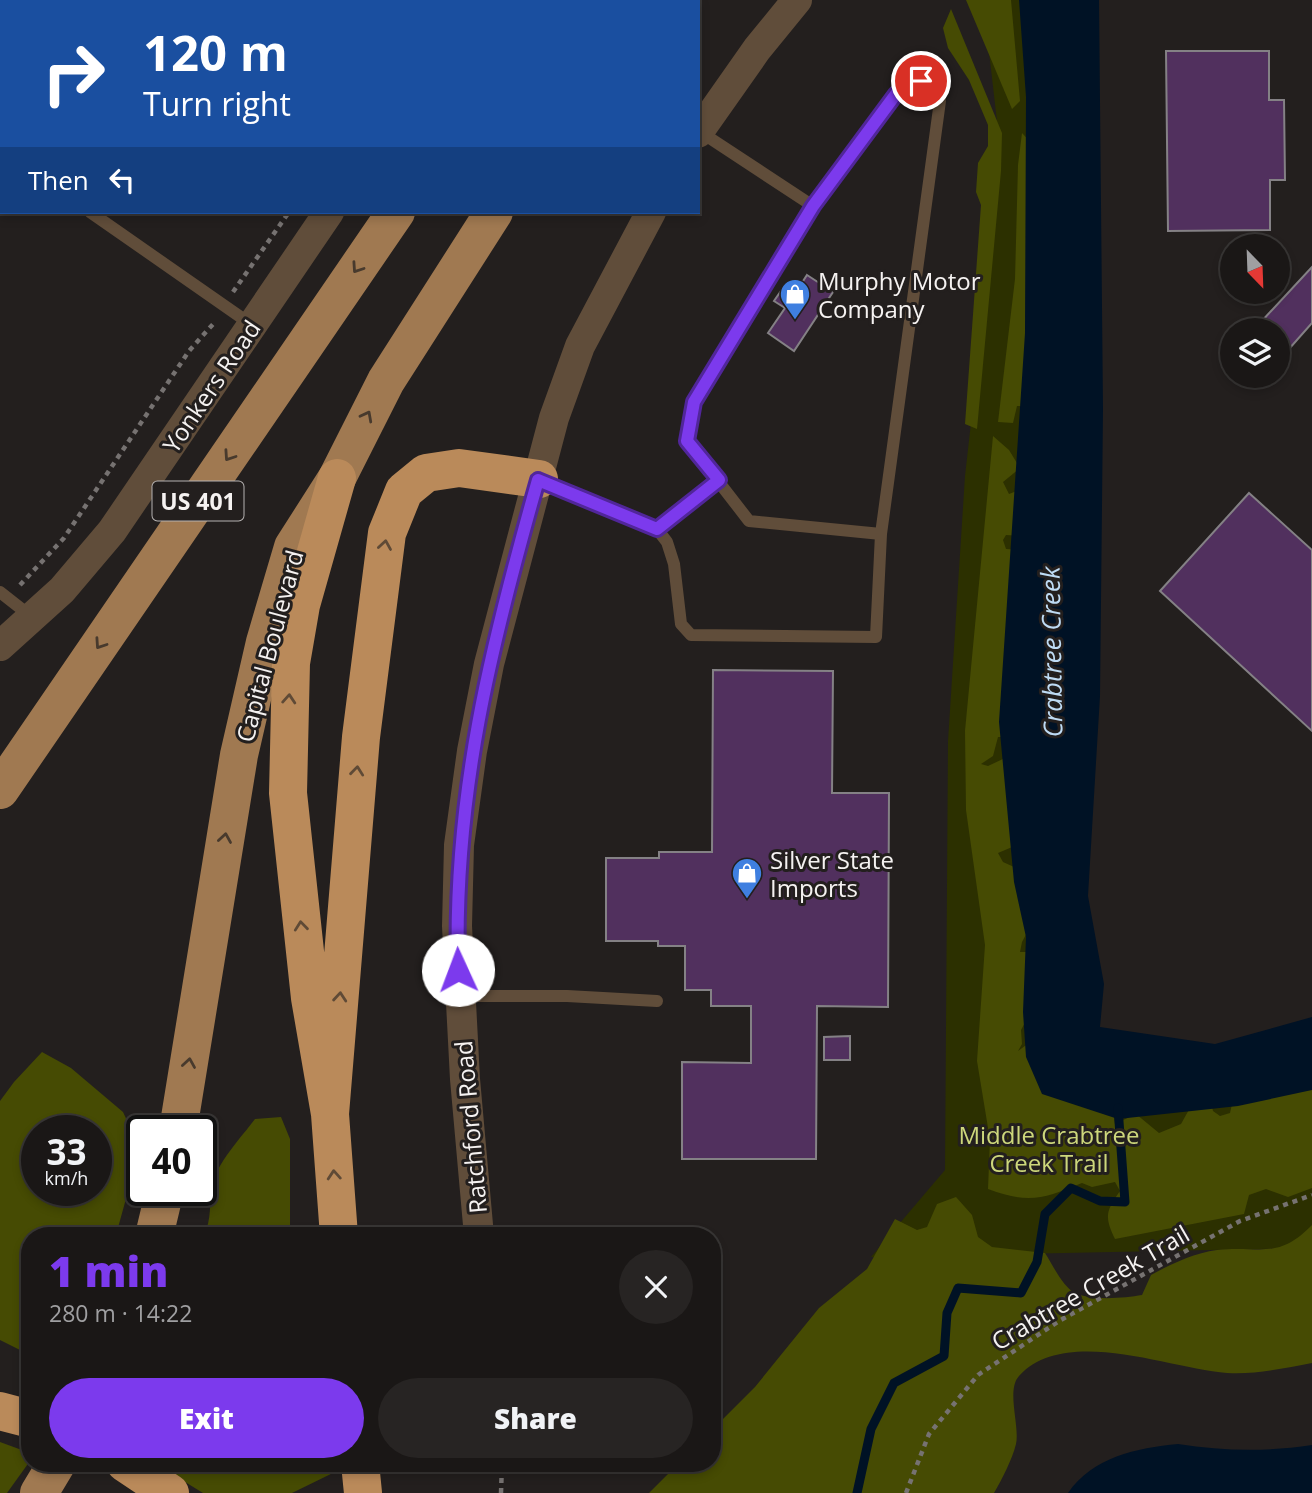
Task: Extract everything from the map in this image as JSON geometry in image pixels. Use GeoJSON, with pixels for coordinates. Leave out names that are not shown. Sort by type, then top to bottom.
{"type":"FeatureCollection","features":[{"type":"Feature","properties":{"kind":"highway"},"geometry":{"type":"LineString","coordinates":[[330,1114],[361,737],[387,533],[404,491],[426,473],[458,468],[538,480]]}},
{"type":"Feature","properties":{"kind":"highway"},"geometry":{"type":"LineString","coordinates":[[337,478],[301,605],[291,663],[288,793],[310,998],[330,1114],[338,1227]]}},
{"type":"Feature","properties":{"kind":"highway"},"geometry":{"type":"LineString","coordinates":[[0,1411],[21,1417]]}},
{"type":"Feature","properties":{"kind":"highway"},"geometry":{"type":"LineString","coordinates":[[138,1472],[170,1493]]}},
{"type":"Feature","properties":{"kind":"highway"},"geometry":{"type":"LineString","coordinates":[[361,1472],[363,1493]]}},
{"type":"Feature","properties":{"kind":"main road","name":"US 401"},"geometry":{"type":"LineString","coordinates":[[0,790],[395,214]]}},
{"type":"Feature","properties":{"kind":"main road","name":"Capital Boulevard"},"geometry":{"type":"LineString","coordinates":[[180,1115],[237,767],[250,702],[293,547],[337,478],[386,381],[493,214]]}},
{"type":"Feature","properties":{"kind":"main road"},"geometry":{"type":"LineString","coordinates":[[156,1227],[161,1206]]}},
{"type":"Feature","properties":{"kind":"main road"},"geometry":{"type":"LineString","coordinates":[[39,1493],[52,1472]]}},
{"type":"Feature","properties":{"kind":"street"},"geometry":{"type":"LineString","coordinates":[[700,131],[757,49],[797,0]]}},
{"type":"Feature","properties":{"kind":"street","name":"Yonkers Road"},"geometry":{"type":"LineString","coordinates":[[0,646],[62,590],[113,531],[328,214]]}},
{"type":"Feature","properties":{"kind":"street","name":"Ratchford Road"},"geometry":{"type":"LineString","coordinates":[[478,1227],[459,996],[457,926],[459,845],[472,751],[489,664],[554,418],[580,346],[650,214]]}},
{"type":"Feature","properties":{"kind":"lane"},"geometry":{"type":"LineString","coordinates":[[538,480],[657,529],[667,542],[674,564],[681,624],[691,635],[876,637],[881,534],[940,101],[921,81],[896,94],[813,206],[694,402],[687,441],[749,521],[881,534]]}},
{"type":"Feature","properties":{"kind":"lane"},"geometry":{"type":"LineString","coordinates":[[700,133],[813,206]]}},
{"type":"Feature","properties":{"kind":"lane"},"geometry":{"type":"LineString","coordinates":[[93,214],[253,325]]}},
{"type":"Feature","properties":{"kind":"lane"},"geometry":{"type":"LineString","coordinates":[[657,529],[719,480]]}},
{"type":"Feature","properties":{"kind":"lane"},"geometry":{"type":"LineString","coordinates":[[0,592],[33,618]]}},
{"type":"Feature","properties":{"kind":"lane"},"geometry":{"type":"LineString","coordinates":[[459,996],[566,996],[657,1001]]}},
{"type":"Feature","properties":{"kind":"path"},"geometry":{"type":"LineString","coordinates":[[233,293],[288,214]]}},
{"type":"Feature","properties":{"kind":"path"},"geometry":{"type":"LineString","coordinates":[[26,580],[64,538],[189,351],[215,322]]}},
{"type":"Feature","properties":{"kind":"path","name":"Crabtree Creek Trail"},"geometry":{"type":"LineString","coordinates":[[906,1493],[929,1434],[978,1375],[1059,1321],[1240,1221],[1312,1195]]}},
{"type":"Feature","properties":{"kind":"path"},"geometry":{"type":"LineString","coordinates":[[500,1493],[501,1472]]}},
{"type":"Feature","properties":{"kind":"green space"},"geometry":{"type":"Polygon","coordinates":[[[966,0],[1011,0],[1020,101],[1012,109],[966,0]]]}},
{"type":"Feature","properties":{"kind":"green space","name":"Middle Crabtree Creek Trail"},"geometry":{"type":"Polygon","coordinates":[[[983,0],[1050,0],[1067,1041],[1134,1061],[1312,1029],[1312,1248],[871,1257],[945,1170],[948,741],[965,476],[1001,156],[983,0]]]}},
{"type":"Feature","properties":{"kind":"green space"},"geometry":{"type":"Polygon","coordinates":[[[951,9],[1002,133],[1001,171],[977,429],[965,424],[981,205],[976,192],[978,163],[988,146],[988,125],[969,80],[948,48],[943,28],[951,9]]]}},
{"type":"Feature","properties":{"kind":"green space"},"geometry":{"type":"Polygon","coordinates":[[[1022,133],[1035,147],[1037,406],[1017,406],[1013,423],[998,422],[1015,279],[1018,165],[1022,133]]]}},
{"type":"Feature","properties":{"kind":"green space"},"geometry":{"type":"Polygon","coordinates":[[[993,436],[1009,450],[1020,468],[1003,482],[1009,494],[1024,488],[1021,536],[1006,535],[1003,540],[1006,549],[1021,550],[1007,737],[998,737],[993,756],[981,764],[988,766],[1005,758],[1017,845],[998,853],[1003,862],[1021,870],[1038,912],[1022,942],[1020,952],[1032,952],[1028,1017],[1021,1030],[1022,1044],[1018,1051],[1029,1043],[1113,1111],[1115,1124],[1136,1114],[1159,1133],[1181,1124],[1191,1106],[1211,1103],[1213,1111],[1220,1116],[1230,1113],[1232,1104],[1312,1048],[1312,1188],[1288,1197],[1266,1189],[1249,1195],[1244,1214],[1115,1239],[1108,1214],[1120,1191],[1115,1182],[1092,1187],[1082,1183],[1036,1198],[1014,1197],[988,1189],[990,1140],[977,1061],[985,945],[966,810],[965,731],[993,436]]]}},
{"type":"Feature","properties":{"kind":"green space"},"geometry":{"type":"Polygon","coordinates":[[[42,1052],[71,1068],[123,1112],[126,1118],[126,1199],[118,1227],[21,1227],[21,1350],[0,1340],[0,1101],[42,1052]]]}},
{"type":"Feature","properties":{"kind":"green space"},"geometry":{"type":"Polygon","coordinates":[[[281,1117],[290,1139],[290,1227],[207,1227],[210,1206],[217,1206],[217,1173],[224,1159],[255,1119],[281,1117]]]}},
{"type":"Feature","properties":{"kind":"green space"},"geometry":{"type":"Polygon","coordinates":[[[956,1197],[972,1215],[978,1237],[992,1247],[1045,1253],[1070,1290],[1082,1296],[1099,1298],[1142,1295],[1151,1275],[1183,1260],[1217,1250],[1278,1247],[1300,1236],[1312,1225],[1312,1363],[1270,1371],[1227,1373],[1119,1354],[1090,1352],[1063,1353],[1039,1361],[1015,1382],[1013,1399],[1016,1444],[994,1493],[649,1493],[670,1472],[721,1472],[721,1421],[755,1387],[819,1308],[867,1269],[895,1219],[917,1230],[927,1227],[937,1204],[956,1197]]]}},
{"type":"Feature","properties":{"kind":"green space"},"geometry":{"type":"Polygon","coordinates":[[[0,1442],[21,1450],[22,1472],[7,1493],[0,1493],[0,1442]]]}},
{"type":"Feature","properties":{"kind":"green space"},"geometry":{"type":"Polygon","coordinates":[[[173,1472],[335,1472],[292,1493],[203,1493],[173,1472]]]}},
{"type":"Feature","properties":{"kind":"water","name":"Crabtree Creek"},"geometry":{"type":"Polygon","coordinates":[[[1019,0],[1099,0],[1103,409],[1100,696],[1088,896],[1104,984],[1100,1027],[1215,1044],[1312,1017],[1312,1090],[1238,1106],[1118,1119],[1042,1094],[1026,1057],[1023,1012],[1026,937],[1014,882],[999,722],[1025,333],[1026,97],[1019,0]]]}},
{"type":"Feature","properties":{"kind":"water"},"geometry":{"type":"Polygon","coordinates":[[[1178,1444],[1245,1450],[1312,1445],[1312,1493],[1068,1493],[1090,1471],[1117,1456],[1178,1444]]]}},
{"type":"Feature","properties":{"kind":"building"},"geometry":{"type":"Polygon","coordinates":[[[1166,51],[1269,51],[1269,100],[1284,100],[1285,180],[1270,180],[1270,230],[1168,231],[1166,51]]]}},
{"type":"Feature","properties":{"kind":"building"},"geometry":{"type":"Polygon","coordinates":[[[1312,267],[1312,323],[1290,348],[1290,318],[1265,318],[1278,304],[1290,304],[1290,291],[1312,267]]]}},
{"type":"Feature","properties":{"kind":"building","name":"Murphy Motor Company"},"geometry":{"type":"Polygon","coordinates":[[[807,275],[833,292],[794,351],[768,333],[785,308],[774,301],[785,285],[796,292],[807,275]]]}},
{"type":"Feature","properties":{"kind":"building"},"geometry":{"type":"Polygon","coordinates":[[[1249,493],[1312,550],[1312,731],[1160,591],[1249,493]]]}},
{"type":"Feature","properties":{"kind":"building","name":"Silver State Imports"},"geometry":{"type":"Polygon","coordinates":[[[713,670],[833,671],[832,793],[889,793],[888,1007],[817,1006],[816,1159],[682,1159],[682,1062],[751,1063],[751,1006],[711,1006],[711,990],[685,990],[685,946],[658,946],[658,941],[606,941],[606,858],[659,858],[659,852],[712,852],[713,670]]]}},
{"type":"Feature","properties":{"kind":"building"},"geometry":{"type":"Polygon","coordinates":[[[850,1036],[850,1060],[824,1060],[824,1037],[850,1036]]]}},
{"type":"Feature","properties":{"kind":"waterway"},"geometry":{"type":"LineString","coordinates":[[857,1493],[871,1429],[894,1383],[944,1356],[947,1313],[958,1288],[1021,1293],[1037,1262],[1045,1214],[1071,1188],[1100,1201],[1125,1202],[1118,1108]]}},
{"type":"Feature","properties":{"kind":"place","name":"Murphy Motor Company"},"geometry":{"type":"Point","coordinates":[795,321]}},
{"type":"Feature","properties":{"kind":"place","name":"Silver State Imports"},"geometry":{"type":"Point","coordinates":[747,900]}},
{"type":"Feature","properties":{"kind":"route"},"geometry":{"type":"LineString","coordinates":[[458,970],[459,845],[472,751],[489,664],[538,480],[657,529],[719,480],[687,441],[694,402],[813,206],[896,94],[921,81]]}}]}
